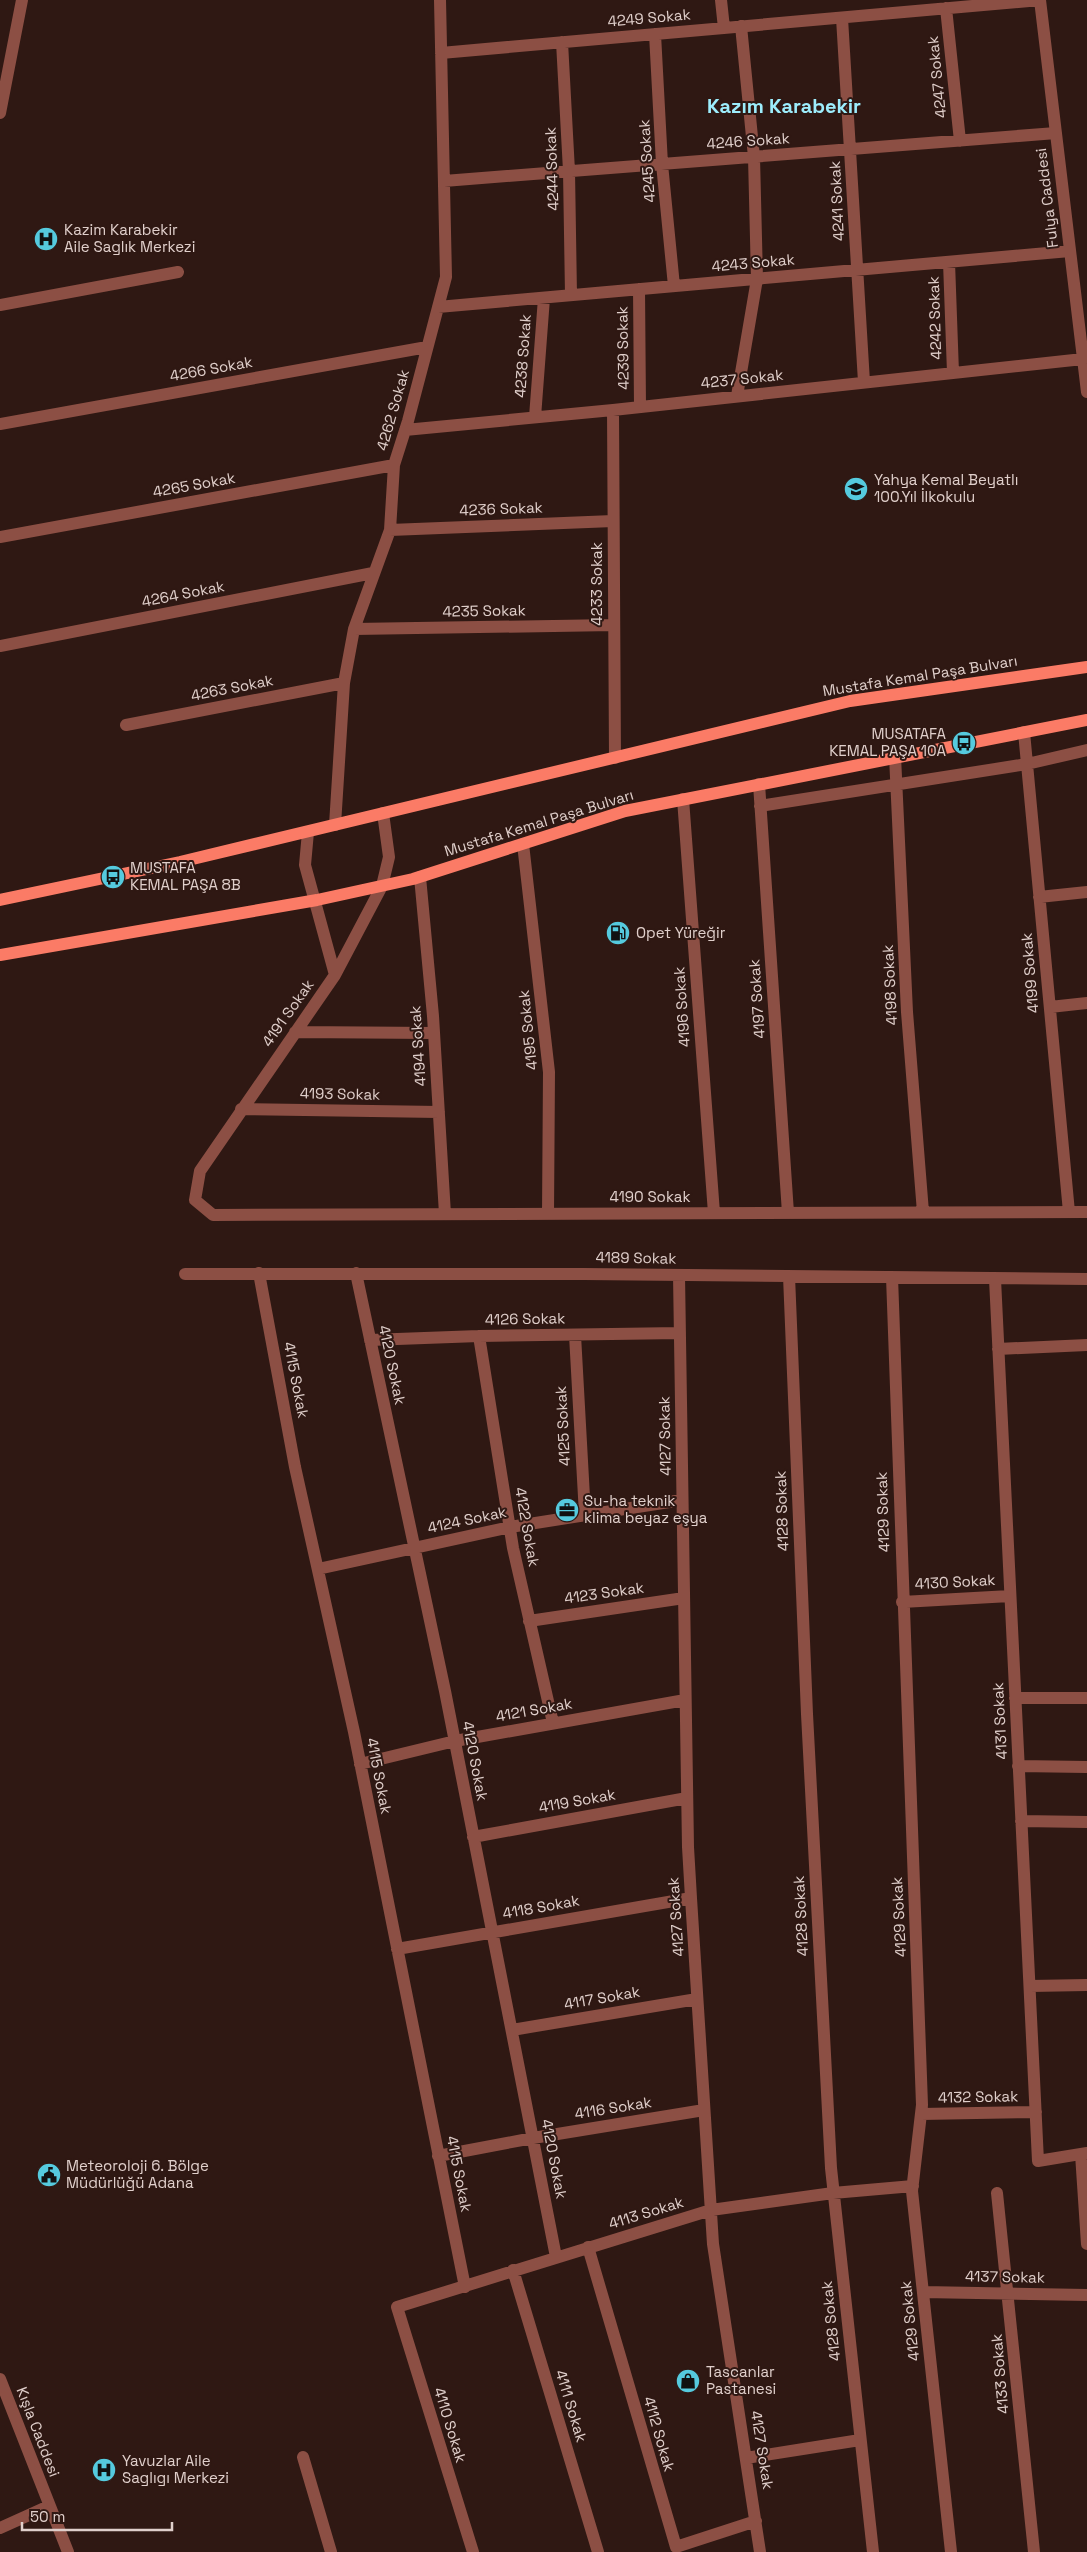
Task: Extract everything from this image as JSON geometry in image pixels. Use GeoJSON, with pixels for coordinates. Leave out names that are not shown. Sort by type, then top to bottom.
{"type":"FeatureCollection","features":[{"type":"Feature","properties":{"kind":"main road","name":"Mustafa Kemal Paşa Bulvarı"},"geometry":{"type":"LineString","coordinates":[[0,900],[112,877],[308,832],[850,701],[1087,667]]}},
{"type":"Feature","properties":{"kind":"main road","name":"Mustafa Kemal Paşa Bulvarı"},"geometry":{"type":"LineString","coordinates":[[0,955],[316,900],[382,886],[420,877],[626,811],[896,756],[1087,720]]}},
{"type":"Feature","properties":{"kind":"street"},"geometry":{"type":"LineString","coordinates":[[0,113],[22,0]]}},
{"type":"Feature","properties":{"kind":"street","name":"4262 Sokak"},"geometry":{"type":"LineString","coordinates":[[336,825],[344,683],[354,629],[390,530],[394,465],[446,277],[440,0]]}},
{"type":"Feature","properties":{"kind":"street"},"geometry":{"type":"LineString","coordinates":[[722,0],[724,28]]}},
{"type":"Feature","properties":{"kind":"street","name":"4249 Sokak"},"geometry":{"type":"LineString","coordinates":[[441,53],[1040,0]]}},
{"type":"Feature","properties":{"kind":"street","name":"Fulya Caddesi"},"geometry":{"type":"LineString","coordinates":[[1040,0],[1087,392]]}},
{"type":"Feature","properties":{"kind":"street","name":"4247 Sokak"},"geometry":{"type":"LineString","coordinates":[[946,8],[960,141]]}},
{"type":"Feature","properties":{"kind":"street","name":"4241 Sokak"},"geometry":{"type":"LineString","coordinates":[[842,18],[864,382]]}},
{"type":"Feature","properties":{"kind":"street"},"geometry":{"type":"LineString","coordinates":[[737,396],[757,279],[754,157],[741,26]]}},
{"type":"Feature","properties":{"kind":"street","name":"4245 Sokak"},"geometry":{"type":"LineString","coordinates":[[655,34],[662,164],[674,286]]}},
{"type":"Feature","properties":{"kind":"street","name":"4244 Sokak"},"geometry":{"type":"LineString","coordinates":[[562,42],[569,171],[571,295]]}},
{"type":"Feature","properties":{"kind":"street","name":"4246 Sokak"},"geometry":{"type":"LineString","coordinates":[[444,181],[1056,133]]}},
{"type":"Feature","properties":{"kind":"street","name":"4243 Sokak"},"geometry":{"type":"LineString","coordinates":[[438,307],[1070,252]]}},
{"type":"Feature","properties":{"kind":"street","name":"4242 Sokak"},"geometry":{"type":"LineString","coordinates":[[949,262],[953,373]]}},
{"type":"Feature","properties":{"kind":"street"},"geometry":{"type":"LineString","coordinates":[[0,305],[178,272]]}},
{"type":"Feature","properties":{"kind":"street","name":"4239 Sokak"},"geometry":{"type":"LineString","coordinates":[[639,289],[640,407]]}},
{"type":"Feature","properties":{"kind":"street","name":"4238 Sokak"},"geometry":{"type":"LineString","coordinates":[[535,417],[544,298]]}},
{"type":"Feature","properties":{"kind":"street","name":"4266 Sokak"},"geometry":{"type":"LineString","coordinates":[[0,424],[427,347]]}},
{"type":"Feature","properties":{"kind":"street","name":"4237 Sokak"},"geometry":{"type":"LineString","coordinates":[[405,430],[613,410],[1083,359]]}},
{"type":"Feature","properties":{"kind":"street","name":"4233 Sokak"},"geometry":{"type":"LineString","coordinates":[[613,410],[615,758]]}},
{"type":"Feature","properties":{"kind":"street","name":"4265 Sokak"},"geometry":{"type":"LineString","coordinates":[[0,537],[394,465]]}},
{"type":"Feature","properties":{"kind":"street","name":"4236 Sokak"},"geometry":{"type":"LineString","coordinates":[[390,530],[613,521]]}},
{"type":"Feature","properties":{"kind":"street","name":"4264 Sokak"},"geometry":{"type":"LineString","coordinates":[[0,646],[373,574]]}},
{"type":"Feature","properties":{"kind":"street","name":"4235 Sokak"},"geometry":{"type":"LineString","coordinates":[[354,629],[614,625]]}},
{"type":"Feature","properties":{"kind":"street","name":"4263 Sokak"},"geometry":{"type":"LineString","coordinates":[[126,725],[344,683]]}},
{"type":"Feature","properties":{"kind":"street","name":"4199 Sokak"},"geometry":{"type":"LineString","coordinates":[[1024,732],[1069,1212]]}},
{"type":"Feature","properties":{"kind":"street"},"geometry":{"type":"LineString","coordinates":[[760,806],[1027,764],[1087,750]]}},
{"type":"Feature","properties":{"kind":"street","name":"4198 Sokak"},"geometry":{"type":"LineString","coordinates":[[896,756],[907,1012],[924,1212]]}},
{"type":"Feature","properties":{"kind":"street","name":"4197 Sokak"},"geometry":{"type":"LineString","coordinates":[[759,784],[788,1213]]}},
{"type":"Feature","properties":{"kind":"street","name":"4196 Sokak"},"geometry":{"type":"LineString","coordinates":[[682,799],[714,1213]]}},
{"type":"Feature","properties":{"kind":"street","name":"4191 Sokak"},"geometry":{"type":"LineString","coordinates":[[213,1215],[196,1200],[200,1171],[335,975],[382,886],[389,857],[383,813]]}},
{"type":"Feature","properties":{"kind":"street"},"geometry":{"type":"LineString","coordinates":[[308,832],[305,865],[335,975]]}},
{"type":"Feature","properties":{"kind":"street","name":"4195 Sokak"},"geometry":{"type":"LineString","coordinates":[[523,844],[549,1072],[548,1214]]}},
{"type":"Feature","properties":{"kind":"street","name":"4194 Sokak"},"geometry":{"type":"LineString","coordinates":[[420,877],[434,1032],[445,1214]]}},
{"type":"Feature","properties":{"kind":"street"},"geometry":{"type":"LineString","coordinates":[[1039,897],[1087,892]]}},
{"type":"Feature","properties":{"kind":"street"},"geometry":{"type":"LineString","coordinates":[[1050,1007],[1087,1002]]}},
{"type":"Feature","properties":{"kind":"street"},"geometry":{"type":"LineString","coordinates":[[295,1032],[434,1032]]}},
{"type":"Feature","properties":{"kind":"street","name":"4193 Sokak"},"geometry":{"type":"LineString","coordinates":[[241,1109],[439,1112]]}},
{"type":"Feature","properties":{"kind":"street","name":"4190 Sokak"},"geometry":{"type":"LineString","coordinates":[[213,1215],[1087,1212]]}},
{"type":"Feature","properties":{"kind":"street","name":"4115 Sokak"},"geometry":{"type":"LineString","coordinates":[[259,1273],[295,1467],[360,1764],[465,2287]]}},
{"type":"Feature","properties":{"kind":"street","name":"4189 Sokak"},"geometry":{"type":"LineString","coordinates":[[185,1274],[356,1273],[1087,1279]]}},
{"type":"Feature","properties":{"kind":"street","name":"4120 Sokak"},"geometry":{"type":"LineString","coordinates":[[356,1273],[455,1741],[556,2257]]}},
{"type":"Feature","properties":{"kind":"street","name":"4127 Sokak"},"geometry":{"type":"LineString","coordinates":[[679,1275],[687,1798],[704,2110],[713,2244],[760,2552]]}},
{"type":"Feature","properties":{"kind":"street","name":"4128 Sokak"},"geometry":{"type":"LineString","coordinates":[[789,1276],[806,1704],[833,2193],[874,2552]]}},
{"type":"Feature","properties":{"kind":"street","name":"4129 Sokak"},"geometry":{"type":"LineString","coordinates":[[892,1278],[902,1602],[918,1960],[921,2114],[913,2186],[951,2552]]}},
{"type":"Feature","properties":{"kind":"street","name":"4131 Sokak"},"geometry":{"type":"LineString","coordinates":[[995,1279],[1038,2161],[1084,2154]]}},
{"type":"Feature","properties":{"kind":"street","name":"4126 Sokak"},"geometry":{"type":"LineString","coordinates":[[370,1340],[479,1336],[680,1334]]}},
{"type":"Feature","properties":{"kind":"street","name":"4125 Sokak"},"geometry":{"type":"LineString","coordinates":[[575,1335],[585,1515]]}},
{"type":"Feature","properties":{"kind":"street","name":"4122 Sokak"},"geometry":{"type":"LineString","coordinates":[[479,1336],[510,1527],[553,1723]]}},
{"type":"Feature","properties":{"kind":"street"},"geometry":{"type":"LineString","coordinates":[[998,1349],[1087,1344]]}},
{"type":"Feature","properties":{"kind":"street","name":"4124 Sokak"},"geometry":{"type":"LineString","coordinates":[[318,1569],[510,1527],[682,1500]]}},
{"type":"Feature","properties":{"kind":"street","name":"4130 Sokak"},"geometry":{"type":"LineString","coordinates":[[902,1602],[1010,1596]]}},
{"type":"Feature","properties":{"kind":"street","name":"4123 Sokak"},"geometry":{"type":"LineString","coordinates":[[530,1621],[684,1598]]}},
{"type":"Feature","properties":{"kind":"street"},"geometry":{"type":"LineString","coordinates":[[1015,1698],[1087,1698]]}},
{"type":"Feature","properties":{"kind":"street","name":"4121 Sokak"},"geometry":{"type":"LineString","coordinates":[[360,1764],[455,1741],[685,1700]]}},
{"type":"Feature","properties":{"kind":"street"},"geometry":{"type":"LineString","coordinates":[[1018,1766],[1087,1767]]}},
{"type":"Feature","properties":{"kind":"street","name":"4119 Sokak"},"geometry":{"type":"LineString","coordinates":[[474,1837],[687,1798]]}},
{"type":"Feature","properties":{"kind":"street"},"geometry":{"type":"LineString","coordinates":[[1021,1821],[1087,1822]]}},
{"type":"Feature","properties":{"kind":"street","name":"4118 Sokak"},"geometry":{"type":"LineString","coordinates":[[397,1949],[691,1898]]}},
{"type":"Feature","properties":{"kind":"street"},"geometry":{"type":"LineString","coordinates":[[1030,1986],[1087,1985]]}},
{"type":"Feature","properties":{"kind":"street","name":"4117 Sokak"},"geometry":{"type":"LineString","coordinates":[[512,2030],[697,1998]]}},
{"type":"Feature","properties":{"kind":"street","name":"4116 Sokak"},"geometry":{"type":"LineString","coordinates":[[438,2156],[533,2138],[704,2110]]}},
{"type":"Feature","properties":{"kind":"street","name":"4132 Sokak"},"geometry":{"type":"LineString","coordinates":[[921,2114],[1036,2112]]}},
{"type":"Feature","properties":{"kind":"street"},"geometry":{"type":"LineString","coordinates":[[1084,2154],[1087,2244]]}},
{"type":"Feature","properties":{"kind":"street","name":"4113 Sokak"},"geometry":{"type":"LineString","coordinates":[[397,2307],[711,2210],[833,2193],[913,2186]]}},
{"type":"Feature","properties":{"kind":"street","name":"4133 Sokak"},"geometry":{"type":"LineString","coordinates":[[997,2192],[1009,2292],[1034,2552]]}},
{"type":"Feature","properties":{"kind":"street","name":"4112 Sokak"},"geometry":{"type":"LineString","coordinates":[[588,2247],[676,2548],[756,2521]]}},
{"type":"Feature","properties":{"kind":"street","name":"4111 Sokak"},"geometry":{"type":"LineString","coordinates":[[513,2270],[598,2552]]}},
{"type":"Feature","properties":{"kind":"street","name":"4137 Sokak"},"geometry":{"type":"LineString","coordinates":[[923,2292],[1087,2294]]}},
{"type":"Feature","properties":{"kind":"street","name":"4110 Sokak"},"geometry":{"type":"LineString","coordinates":[[397,2307],[473,2552]]}},
{"type":"Feature","properties":{"kind":"street","name":"Kışla Caddesi"},"geometry":{"type":"LineString","coordinates":[[0,2378],[68,2552]]}},
{"type":"Feature","properties":{"kind":"street"},"geometry":{"type":"LineString","coordinates":[[746,2458],[860,2440]]}},
{"type":"Feature","properties":{"kind":"street"},"geometry":{"type":"LineString","coordinates":[[303,2457],[331,2552]]}},
{"type":"Feature","properties":{"kind":"street"},"geometry":{"type":"LineString","coordinates":[[0,2528],[49,2506]]}},
{"type":"Feature","properties":{"kind":"place","name":"Kazim Karabekir Aile Saglık Merkezi"},"geometry":{"type":"Point","coordinates":[46,239]}},
{"type":"Feature","properties":{"kind":"place","name":"Yahya Kemal Beyatlı 100.Yıl İlkokulu"},"geometry":{"type":"Point","coordinates":[856,489]}},
{"type":"Feature","properties":{"kind":"place","name":"MUSATAFA KEMAL PAŞA 10A"},"geometry":{"type":"Point","coordinates":[964,743]}},
{"type":"Feature","properties":{"kind":"place","name":"MUSTAFA KEMAL PAŞA 8B"},"geometry":{"type":"Point","coordinates":[113,877]}},
{"type":"Feature","properties":{"kind":"place","name":"Opet Yüreğir"},"geometry":{"type":"Point","coordinates":[618,933]}},
{"type":"Feature","properties":{"kind":"place","name":"Su-ha teknik klima beyaz eşya"},"geometry":{"type":"Point","coordinates":[567,1510]}},
{"type":"Feature","properties":{"kind":"place","name":"Meteoroloji 6. Bölge Müdürlüğü Adana"},"geometry":{"type":"Point","coordinates":[49,2175]}},
{"type":"Feature","properties":{"kind":"place","name":"Tascanlar Pastanesi"},"geometry":{"type":"Point","coordinates":[688,2381]}},
{"type":"Feature","properties":{"kind":"place","name":"Yavuzlar Aile Saglıgı Merkezi"},"geometry":{"type":"Point","coordinates":[104,2470]}},
{"type":"Feature","properties":{"kind":"district","name":"Kazım Karabekir"},"geometry":{"type":"Point","coordinates":[784,106]}}]}
